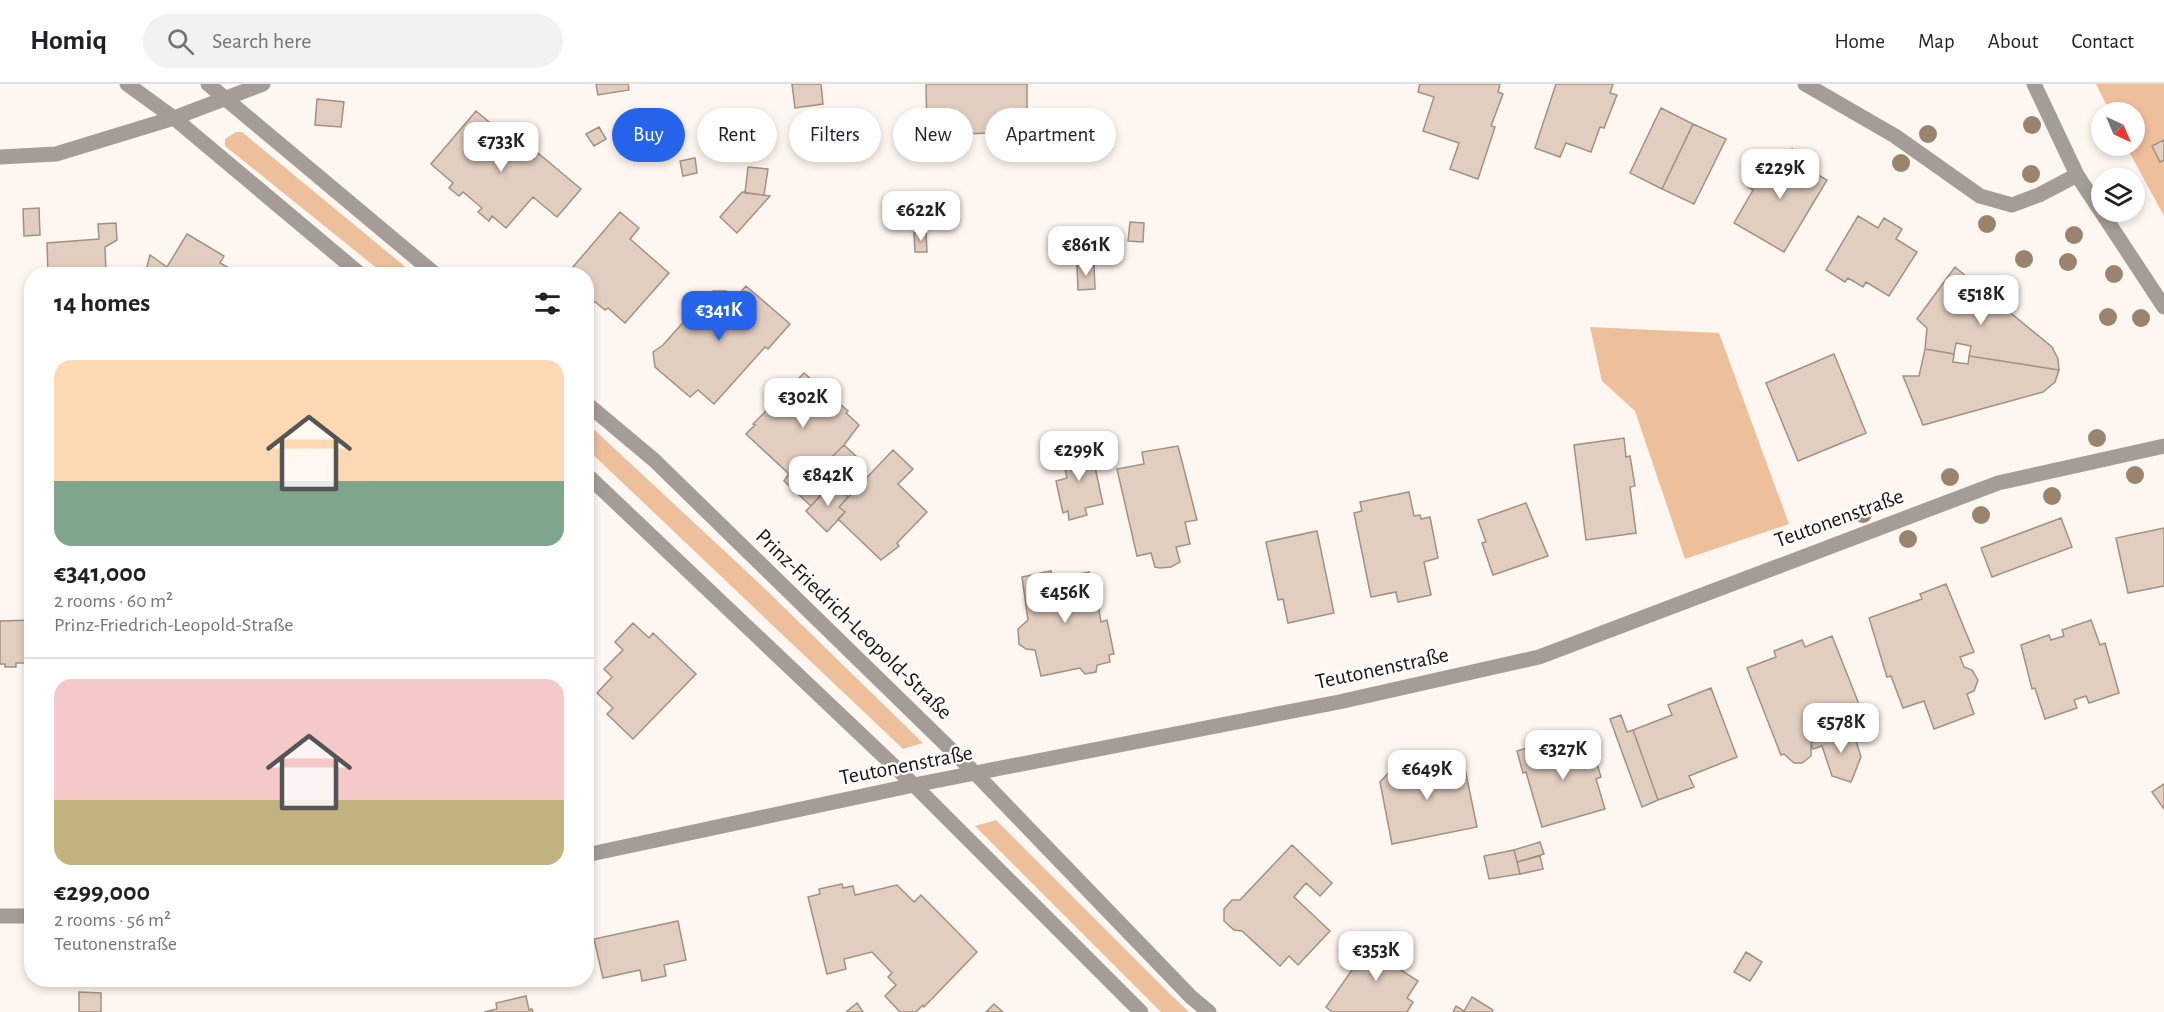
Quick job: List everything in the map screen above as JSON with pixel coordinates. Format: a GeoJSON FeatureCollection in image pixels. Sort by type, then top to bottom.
{"type":"FeatureCollection","features":[{"type":"Feature","properties":{"kind":"street"},"geometry":{"type":"LineString","coordinates":[[127,84],[174,118],[352,267]]}},
{"type":"Feature","properties":{"kind":"street"},"geometry":{"type":"LineString","coordinates":[[208,84],[427,267]]}},
{"type":"Feature","properties":{"kind":"street"},"geometry":{"type":"LineString","coordinates":[[0,157],[56,154],[174,118],[263,84]]}},
{"type":"Feature","properties":{"kind":"street"},"geometry":{"type":"LineString","coordinates":[[1805,84],[1895,136],[1980,196],[2012,205],[2039,195],[2077,175]]}},
{"type":"Feature","properties":{"kind":"street"},"geometry":{"type":"LineString","coordinates":[[2034,84],[2077,175],[2164,307]]}},
{"type":"Feature","properties":{"kind":"street","name":"Prinz-Friedrich-Leopold-Straße"},"geometry":{"type":"LineString","coordinates":[[594,410],[654,460],[976,774],[1191,997],[1209,1012]]}},
{"type":"Feature","properties":{"kind":"street","name":"Teutonenstraße"},"geometry":{"type":"LineString","coordinates":[[594,853],[914,784],[976,774],[1082,750],[1339,702],[1539,657],[1998,483],[2164,446]]}},
{"type":"Feature","properties":{"kind":"street"},"geometry":{"type":"LineString","coordinates":[[594,482],[914,784],[1141,1012]]}},
{"type":"Feature","properties":{"kind":"street"},"geometry":{"type":"LineString","coordinates":[[0,916],[24,916]]}},
{"type":"Feature","properties":{"kind":"shaded area"},"geometry":{"type":"Polygon","coordinates":[[[2096,84],[2164,84],[2164,216],[2145,181],[2145,168],[2138,168],[2131,156],[2145,156],[2145,102],[2105,102],[2096,84]]]}},
{"type":"Feature","properties":{"kind":"shaded area"},"geometry":{"type":"Polygon","coordinates":[[[236,132],[242,132],[406,267],[375,267],[225,146],[225,139],[236,132]]]}},
{"type":"Feature","properties":{"kind":"shaded area"},"geometry":{"type":"Polygon","coordinates":[[[1590,327],[1719,333],[1789,524],[1685,559],[1635,411],[1602,381],[1590,327]]]}},
{"type":"Feature","properties":{"kind":"shaded area"},"geometry":{"type":"Polygon","coordinates":[[[594,430],[761,585],[923,743],[903,749],[594,456],[594,430]]]}},
{"type":"Feature","properties":{"kind":"shaded area"},"geometry":{"type":"Polygon","coordinates":[[[996,820],[1189,1012],[1161,1012],[975,826],[996,820]]]}},
{"type":"Feature","properties":{"kind":"building"},"geometry":{"type":"Polygon","coordinates":[[[596,84],[628,84],[629,90],[598,95],[596,84]]]}},
{"type":"Feature","properties":{"kind":"building"},"geometry":{"type":"Polygon","coordinates":[[[792,84],[821,84],[823,104],[795,108],[792,84]]]}},
{"type":"Feature","properties":{"kind":"building"},"geometry":{"type":"Polygon","coordinates":[[[926,84],[1027,84],[1027,108],[985,108],[985,133],[973,134],[973,108],[926,108],[926,84]]]}},
{"type":"Feature","properties":{"kind":"building"},"geometry":{"type":"Polygon","coordinates":[[[1420,84],[1500,84],[1498,92],[1503,94],[1491,126],[1495,127],[1478,179],[1450,169],[1459,143],[1423,131],[1434,97],[1418,92],[1420,84]]]}},
{"type":"Feature","properties":{"kind":"building"},"geometry":{"type":"Polygon","coordinates":[[[1556,84],[1613,84],[1610,93],[1617,95],[1604,128],[1600,127],[1591,152],[1566,143],[1560,157],[1535,148],[1556,84]]]}},
{"type":"Feature","properties":{"kind":"building"},"geometry":{"type":"Polygon","coordinates":[[[317,99],[344,102],[341,127],[315,125],[317,99]]]}},
{"type":"Feature","properties":{"kind":"building"},"geometry":{"type":"Polygon","coordinates":[[[1661,108],[1693,124],[1662,189],[1630,173],[1661,108]]]}},
{"type":"Feature","properties":{"kind":"building"},"geometry":{"type":"Polygon","coordinates":[[[476,111],[500,131],[503,128],[514,138],[512,141],[533,159],[538,153],[581,189],[557,217],[533,197],[506,228],[492,216],[489,221],[478,212],[482,208],[463,192],[459,196],[449,188],[453,183],[431,164],[476,111]]]}},
{"type":"Feature","properties":{"kind":"building"},"geometry":{"type":"Polygon","coordinates":[[[1693,124],[1726,139],[1694,204],[1662,189],[1693,124]]]}},
{"type":"Feature","properties":{"kind":"building"},"geometry":{"type":"Polygon","coordinates":[[[599,127],[606,139],[594,146],[586,134],[599,127]]]}},
{"type":"Feature","properties":{"kind":"building"},"geometry":{"type":"Polygon","coordinates":[[[2164,140],[2164,160],[2160,162],[2152,146],[2164,140]]]}},
{"type":"Feature","properties":{"kind":"building"},"geometry":{"type":"Polygon","coordinates":[[[1792,149],[1800,154],[1799,164],[1827,180],[1784,252],[1734,223],[1753,190],[1748,187],[1761,165],[1769,169],[1779,152],[1782,154],[1792,149]]]}},
{"type":"Feature","properties":{"kind":"building"},"geometry":{"type":"Polygon","coordinates":[[[695,158],[697,173],[683,176],[680,162],[685,162],[685,160],[695,158]]]}},
{"type":"Feature","properties":{"kind":"building"},"geometry":{"type":"Polygon","coordinates":[[[748,167],[768,169],[764,195],[745,193],[748,167]]]}},
{"type":"Feature","properties":{"kind":"building"},"geometry":{"type":"Polygon","coordinates":[[[742,192],[770,196],[737,233],[720,217],[742,192]]]}},
{"type":"Feature","properties":{"kind":"building"},"geometry":{"type":"Polygon","coordinates":[[[39,208],[40,235],[24,236],[23,209],[39,208]]]}},
{"type":"Feature","properties":{"kind":"building"},"geometry":{"type":"Polygon","coordinates":[[[620,212],[639,228],[630,239],[669,273],[625,323],[608,308],[605,310],[594,301],[594,267],[573,267],[620,212]]]}},
{"type":"Feature","properties":{"kind":"building"},"geometry":{"type":"Polygon","coordinates":[[[1858,216],[1878,228],[1884,218],[1902,229],[1896,239],[1917,252],[1889,296],[1866,282],[1863,287],[1848,278],[1845,282],[1826,270],[1858,216]]]}},
{"type":"Feature","properties":{"kind":"building"},"geometry":{"type":"Polygon","coordinates":[[[1130,222],[1144,223],[1143,242],[1128,241],[1130,222]]]}},
{"type":"Feature","properties":{"kind":"building"},"geometry":{"type":"Polygon","coordinates":[[[116,223],[117,240],[105,247],[106,267],[48,267],[47,243],[99,239],[98,224],[116,223]]]}},
{"type":"Feature","properties":{"kind":"building"},"geometry":{"type":"Polygon","coordinates":[[[926,232],[927,252],[915,252],[914,233],[926,232]]]}},
{"type":"Feature","properties":{"kind":"building"},"geometry":{"type":"Polygon","coordinates":[[[187,234],[224,256],[220,263],[227,267],[167,267],[187,234]]]}},
{"type":"Feature","properties":{"kind":"building"},"geometry":{"type":"Polygon","coordinates":[[[150,255],[167,267],[147,267],[150,255]]]}},
{"type":"Feature","properties":{"kind":"building"},"geometry":{"type":"Polygon","coordinates":[[[1077,265],[1094,265],[1095,289],[1078,290],[1077,265]]]}},
{"type":"Feature","properties":{"kind":"building"},"geometry":{"type":"Polygon","coordinates":[[[1955,267],[2052,347],[2058,359],[2059,370],[1969,356],[1971,346],[1956,343],[1954,354],[1925,349],[1927,328],[1917,319],[1955,267]]]}},
{"type":"Feature","properties":{"kind":"building"},"geometry":{"type":"Polygon","coordinates":[[[746,286],[790,324],[768,349],[765,347],[714,404],[698,390],[690,397],[655,367],[653,352],[663,345],[696,308],[693,305],[703,293],[706,296],[713,291],[726,291],[737,296],[746,286]]]}},
{"type":"Feature","properties":{"kind":"building"},"geometry":{"type":"Polygon","coordinates":[[[1925,349],[1954,354],[1953,362],[1968,364],[1969,356],[2059,370],[2055,382],[2043,392],[1923,425],[1903,376],[1919,376],[1925,349]]]}},
{"type":"Feature","properties":{"kind":"building"},"geometry":{"type":"Polygon","coordinates":[[[1834,354],[1866,433],[1798,461],[1766,383],[1834,354]]]}},
{"type":"Feature","properties":{"kind":"building"},"geometry":{"type":"Polygon","coordinates":[[[804,373],[848,411],[846,413],[859,425],[844,445],[802,486],[746,434],[755,425],[753,424],[804,373]]]}},
{"type":"Feature","properties":{"kind":"building"},"geometry":{"type":"Polygon","coordinates":[[[1624,438],[1626,457],[1630,456],[1635,486],[1630,487],[1636,533],[1586,540],[1574,445],[1624,438]]]}},
{"type":"Feature","properties":{"kind":"building"},"geometry":{"type":"Polygon","coordinates":[[[1090,444],[1103,504],[1085,508],[1087,515],[1069,520],[1068,511],[1063,513],[1056,481],[1067,478],[1061,450],[1090,444]]]}},
{"type":"Feature","properties":{"kind":"building"},"geometry":{"type":"Polygon","coordinates":[[[844,445],[857,457],[811,506],[784,481],[789,474],[802,486],[844,445]]]}},
{"type":"Feature","properties":{"kind":"building"},"geometry":{"type":"Polygon","coordinates":[[[1178,446],[1197,520],[1185,522],[1190,544],[1176,547],[1180,562],[1171,567],[1160,568],[1155,567],[1151,553],[1137,556],[1117,469],[1144,464],[1142,452],[1178,446]]]}},
{"type":"Feature","properties":{"kind":"building"},"geometry":{"type":"Polygon","coordinates":[[[893,450],[913,469],[898,484],[927,512],[897,543],[899,546],[881,560],[838,519],[845,512],[839,507],[893,450]]]}},
{"type":"Feature","properties":{"kind":"building"},"geometry":{"type":"Polygon","coordinates":[[[833,482],[848,497],[839,507],[845,512],[827,532],[806,511],[833,482]]]}},
{"type":"Feature","properties":{"kind":"building"},"geometry":{"type":"Polygon","coordinates":[[[1409,492],[1414,516],[1420,515],[1421,519],[1430,517],[1438,558],[1424,562],[1431,595],[1398,602],[1396,592],[1371,597],[1354,513],[1362,511],[1360,502],[1409,492]]]}},
{"type":"Feature","properties":{"kind":"building"},"geometry":{"type":"Polygon","coordinates":[[[1526,503],[1548,556],[1493,575],[1482,543],[1486,542],[1478,520],[1526,503]]]}},
{"type":"Feature","properties":{"kind":"building"},"geometry":{"type":"Polygon","coordinates":[[[2061,518],[2072,547],[1992,577],[1981,548],[2061,518]]]}},
{"type":"Feature","properties":{"kind":"building"},"geometry":{"type":"Polygon","coordinates":[[[2164,528],[2164,586],[2128,593],[2116,538],[2164,528]]]}},
{"type":"Feature","properties":{"kind":"building"},"geometry":{"type":"Polygon","coordinates":[[[1317,531],[1334,613],[1288,623],[1283,599],[1278,600],[1266,542],[1317,531]]]}},
{"type":"Feature","properties":{"kind":"building"},"geometry":{"type":"Polygon","coordinates":[[[1051,571],[1053,580],[1089,572],[1090,581],[1094,579],[1101,622],[1107,620],[1114,654],[1109,655],[1110,662],[1097,665],[1096,672],[1085,674],[1080,668],[1041,676],[1035,650],[1026,649],[1019,644],[1018,629],[1028,620],[1022,577],[1051,571]]]}},
{"type":"Feature","properties":{"kind":"building"},"geometry":{"type":"Polygon","coordinates":[[[1946,584],[1974,652],[1960,657],[1964,667],[1972,670],[1978,680],[1974,691],[1967,694],[1974,714],[1934,729],[1924,701],[1903,708],[1891,676],[1887,677],[1869,618],[1922,599],[1920,594],[1946,584]]]}},
{"type":"Feature","properties":{"kind":"building"},"geometry":{"type":"Polygon","coordinates":[[[24,620],[24,663],[16,663],[16,667],[5,667],[5,664],[0,664],[0,621],[24,620]]]}},
{"type":"Feature","properties":{"kind":"building"},"geometry":{"type":"Polygon","coordinates":[[[2091,620],[2100,645],[2105,643],[2119,693],[2089,703],[2086,696],[2074,700],[2077,708],[2045,719],[2035,688],[2032,689],[2021,645],[2049,635],[2051,640],[2064,636],[2062,630],[2091,620]]]}},
{"type":"Feature","properties":{"kind":"building"},"geometry":{"type":"Polygon","coordinates":[[[633,623],[649,638],[653,633],[696,674],[633,739],[607,714],[613,708],[597,693],[612,677],[604,669],[623,650],[615,642],[633,623]]]}},
{"type":"Feature","properties":{"kind":"building"},"geometry":{"type":"Polygon","coordinates":[[[1832,636],[1866,722],[1811,743],[1811,756],[1802,763],[1794,763],[1784,754],[1781,755],[1747,668],[1776,657],[1774,651],[1802,640],[1805,647],[1832,636]]]}},
{"type":"Feature","properties":{"kind":"building"},"geometry":{"type":"Polygon","coordinates":[[[1711,688],[1737,757],[1689,776],[1694,787],[1658,800],[1633,730],[1672,715],[1668,705],[1711,688]]]}},
{"type":"Feature","properties":{"kind":"building"},"geometry":{"type":"Polygon","coordinates":[[[1621,715],[1627,732],[1633,730],[1658,800],[1642,807],[1610,719],[1621,715]]]}},
{"type":"Feature","properties":{"kind":"building"},"geometry":{"type":"Polygon","coordinates":[[[1852,728],[1861,757],[1851,782],[1832,776],[1822,746],[1813,749],[1811,743],[1852,728]]]}},
{"type":"Feature","properties":{"kind":"building"},"geometry":{"type":"Polygon","coordinates":[[[1589,737],[1601,777],[1596,779],[1605,809],[1542,827],[1526,772],[1523,773],[1517,751],[1530,747],[1531,751],[1538,749],[1539,752],[1589,737]]]}},
{"type":"Feature","properties":{"kind":"building"},"geometry":{"type":"Polygon","coordinates":[[[1450,758],[1452,767],[1464,764],[1477,827],[1392,844],[1380,782],[1394,767],[1404,766],[1414,775],[1423,773],[1421,764],[1450,758]]]}},
{"type":"Feature","properties":{"kind":"building"},"geometry":{"type":"Polygon","coordinates":[[[2164,784],[2164,809],[2152,792],[2164,784]]]}},
{"type":"Feature","properties":{"kind":"building"},"geometry":{"type":"Polygon","coordinates":[[[1540,842],[1544,854],[1517,862],[1514,850],[1540,842]]]}},
{"type":"Feature","properties":{"kind":"building"},"geometry":{"type":"Polygon","coordinates":[[[1292,845],[1332,883],[1320,896],[1306,883],[1294,897],[1330,931],[1298,965],[1289,956],[1280,966],[1242,931],[1234,930],[1224,921],[1224,909],[1232,900],[1240,900],[1292,845]]]}},
{"type":"Feature","properties":{"kind":"building"},"geometry":{"type":"Polygon","coordinates":[[[1514,850],[1520,874],[1489,879],[1484,856],[1514,850]]]}},
{"type":"Feature","properties":{"kind":"building"},"geometry":{"type":"Polygon","coordinates":[[[1540,856],[1543,869],[1520,874],[1517,862],[1540,856]]]}},
{"type":"Feature","properties":{"kind":"building"},"geometry":{"type":"Polygon","coordinates":[[[842,884],[843,888],[853,886],[855,895],[897,885],[914,902],[921,895],[977,952],[924,1007],[923,1005],[916,1012],[900,1012],[885,996],[896,985],[888,977],[892,973],[872,952],[844,959],[846,969],[827,974],[808,897],[820,894],[819,889],[842,884]]]}},
{"type":"Feature","properties":{"kind":"building"},"geometry":{"type":"Polygon","coordinates":[[[678,921],[686,960],[664,965],[666,976],[642,981],[640,970],[603,978],[594,939],[678,921]]]}},
{"type":"Feature","properties":{"kind":"building"},"geometry":{"type":"Polygon","coordinates":[[[1378,933],[1406,952],[1396,967],[1418,981],[1407,998],[1413,1002],[1407,1012],[1332,1012],[1326,1007],[1378,933]]]}},
{"type":"Feature","properties":{"kind":"building"},"geometry":{"type":"Polygon","coordinates":[[[1746,952],[1762,962],[1750,981],[1734,972],[1746,952]]]}},
{"type":"Feature","properties":{"kind":"building"},"geometry":{"type":"Polygon","coordinates":[[[79,992],[101,993],[101,1012],[79,1012],[79,992]]]}},
{"type":"Feature","properties":{"kind":"building"},"geometry":{"type":"Polygon","coordinates":[[[526,996],[529,1010],[532,1009],[533,1012],[484,1012],[497,1009],[496,1003],[526,996]]]}},
{"type":"Feature","properties":{"kind":"building"},"geometry":{"type":"Polygon","coordinates":[[[1472,997],[1493,1010],[1492,1012],[1453,1012],[1456,1006],[1464,1011],[1472,997]]]}},
{"type":"Feature","properties":{"kind":"building"},"geometry":{"type":"Polygon","coordinates":[[[857,1003],[863,1012],[846,1012],[857,1003]]]}},
{"type":"Feature","properties":{"kind":"building"},"geometry":{"type":"Polygon","coordinates":[[[994,1004],[1003,1012],[986,1012],[994,1004]]]}}]}
